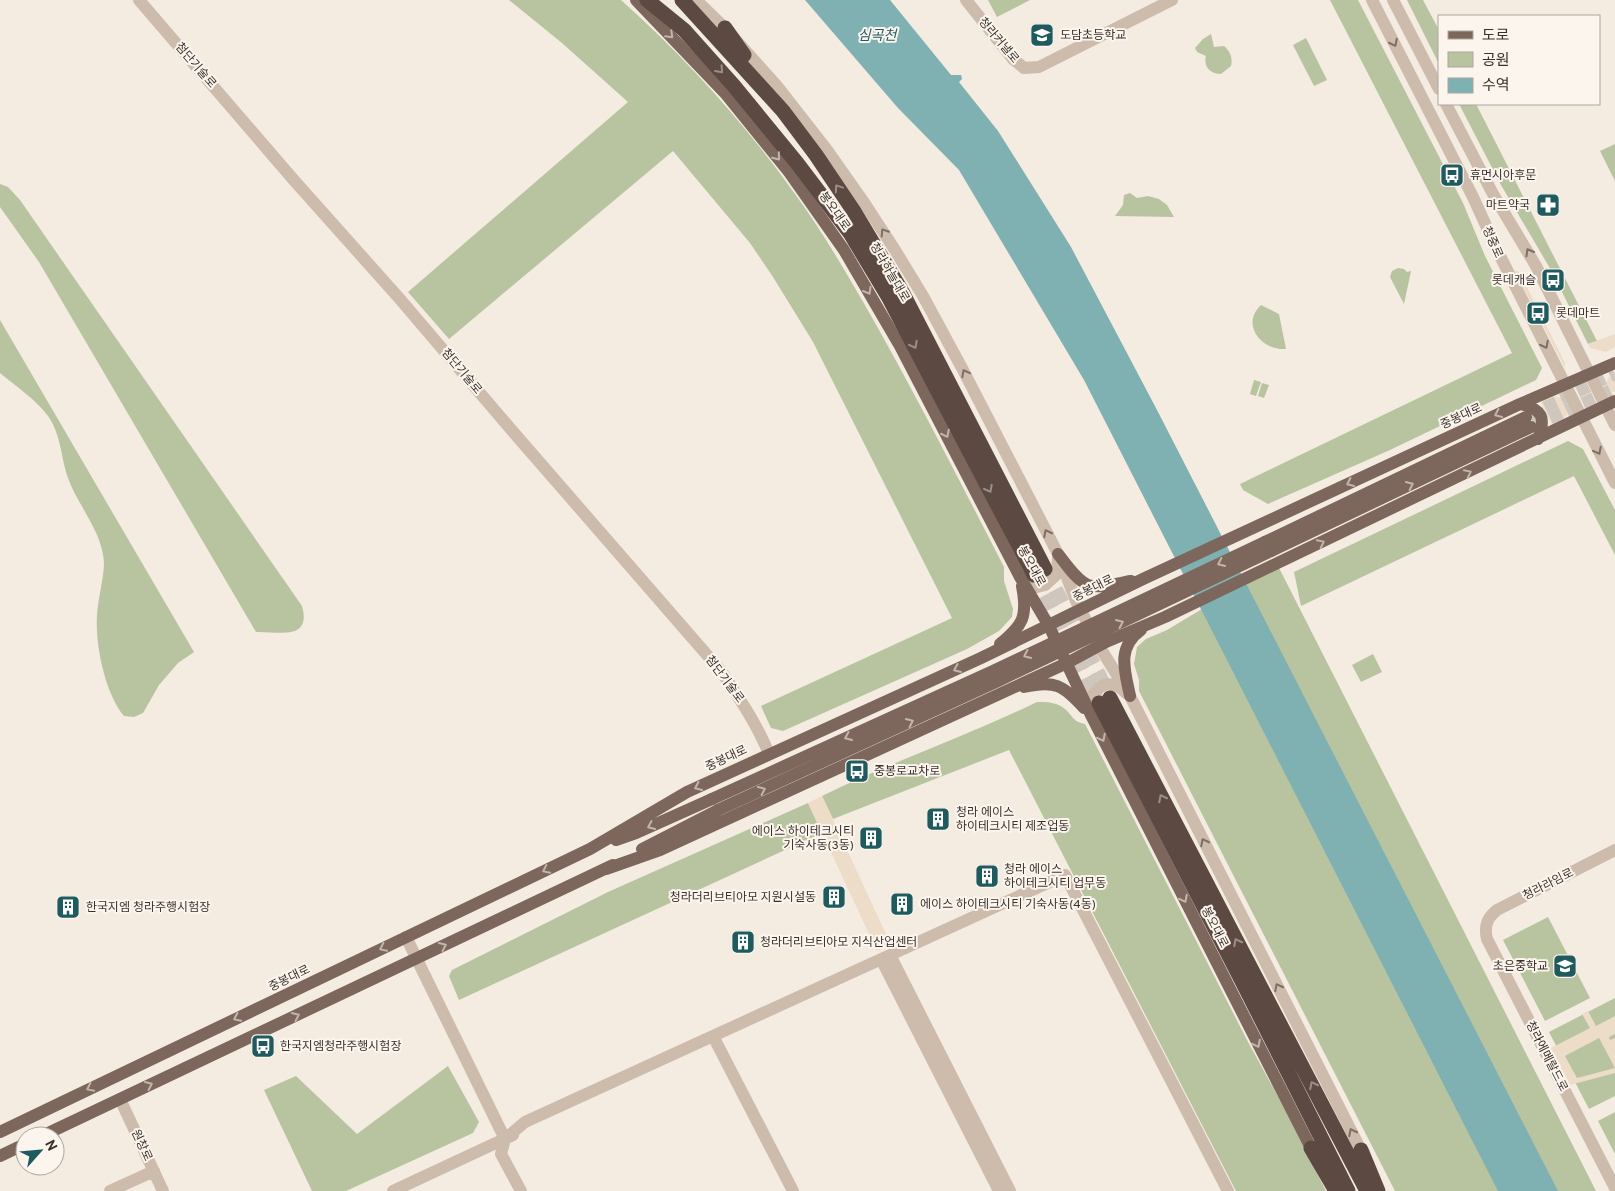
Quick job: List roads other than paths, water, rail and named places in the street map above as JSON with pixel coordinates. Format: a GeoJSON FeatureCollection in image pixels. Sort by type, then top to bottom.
{"type":"FeatureCollection","features":[{"type":"Feature","properties":{"kind":"highway","name":"청라하늘대로"},"geometry":{"type":"LineString","coordinates":[[647,0],[684,30],[734,86],[797,163],[850,233],[889,298],[1033,574]]}},
{"type":"Feature","properties":{"kind":"highway","name":"청라하늘대로"},"geometry":{"type":"LineString","coordinates":[[682,0],[783,111],[855,213],[900,288],[1033,574]]}},
{"type":"Feature","properties":{"kind":"highway"},"geometry":{"type":"LineString","coordinates":[[725,28],[799,132]]}},
{"type":"Feature","properties":{"kind":"highway","name":"봉오대로"},"geometry":{"type":"LineString","coordinates":[[1100,706],[1348,1191]]}},
{"type":"Feature","properties":{"kind":"highway","name":"봉오대로"},"geometry":{"type":"LineString","coordinates":[[1100,706],[1368,1191]]}},
{"type":"Feature","properties":{"kind":"highway"},"geometry":{"type":"LineString","coordinates":[[1311,1148],[1334,1191]]}},
{"type":"Feature","properties":{"kind":"highway"},"geometry":{"type":"LineString","coordinates":[[1361,1150],[1380,1191]]}},
{"type":"Feature","properties":{"kind":"main road","name":"봉오대로"},"geometry":{"type":"LineString","coordinates":[[636,0],[726,93],[789,172],[844,250],[1033,574],[1049,626],[1067,663],[1100,706],[1311,1148]]}},
{"type":"Feature","properties":{"kind":"main road","name":"중봉대로"},"geometry":{"type":"LineString","coordinates":[[0,1132],[590,849],[686,792],[981,658],[1143,579],[1520,404],[1615,363]]}},
{"type":"Feature","properties":{"kind":"main road","name":"중봉대로"},"geometry":{"type":"LineString","coordinates":[[606,869],[660,850],[1067,663],[1099,646],[1277,564],[1610,403]]}},
{"type":"Feature","properties":{"kind":"main road"},"geometry":{"type":"LineString","coordinates":[[1520,404],[1530,406],[1540,414],[1543,427],[1538,439]]}},
{"type":"Feature","properties":{"kind":"main road","name":"중봉대로"},"geometry":{"type":"LineString","coordinates":[[63,1126],[606,869],[715,805],[993,671],[1268,546],[1528,422]]}},
{"type":"Feature","properties":{"kind":"main road"},"geometry":{"type":"LineString","coordinates":[[1058,554],[1074,574],[1087,585],[1099,586],[1143,579]]}},
{"type":"Feature","properties":{"kind":"main road"},"geometry":{"type":"LineString","coordinates":[[981,658],[1017,630],[1025,609],[1033,574]]}},
{"type":"Feature","properties":{"kind":"main road"},"geometry":{"type":"LineString","coordinates":[[1130,696],[1123,662],[1125,648],[1132,637],[1165,617]]}},
{"type":"Feature","properties":{"kind":"main road"},"geometry":{"type":"LineString","coordinates":[[995,696],[1022,687],[1051,684],[1064,688],[1100,706]]}},
{"type":"Feature","properties":{"kind":"main road","name":"중봉대로"},"geometry":{"type":"LineString","coordinates":[[590,849],[715,805]]}},
{"type":"Feature","properties":{"kind":"main road"},"geometry":{"type":"LineString","coordinates":[[0,1156],[15,1149]]}},
{"type":"Feature","properties":{"kind":"street","name":"첨단기술로"},"geometry":{"type":"LineString","coordinates":[[139,0],[292,178],[406,305],[515,434],[721,671],[745,706],[769,754]]}},
{"type":"Feature","properties":{"kind":"street","name":"봉오대로"},"geometry":{"type":"LineString","coordinates":[[696,0],[725,28],[777,86],[827,150],[866,204],[923,296],[1058,554],[1081,610],[1099,646],[1130,696],[1361,1150]]}},
{"type":"Feature","properties":{"kind":"street","name":"청라커낼로"},"geometry":{"type":"LineString","coordinates":[[966,0],[1013,59],[1024,68],[1039,67],[1157,3],[1172,0]]}},
{"type":"Feature","properties":{"kind":"street","name":"청중로"},"geometry":{"type":"LineString","coordinates":[[1372,0],[1474,197],[1498,252],[1615,483]]}},
{"type":"Feature","properties":{"kind":"street"},"geometry":{"type":"LineString","coordinates":[[1393,0],[1438,87]]}},
{"type":"Feature","properties":{"kind":"street","name":"청중로"},"geometry":{"type":"LineString","coordinates":[[1447,105],[1493,194],[1536,266],[1590,374],[1610,403],[1615,425]]}},
{"type":"Feature","properties":{"kind":"street"},"geometry":{"type":"LineString","coordinates":[[1033,574],[1038,587],[1045,585],[1057,574],[1058,554]]}},
{"type":"Feature","properties":{"kind":"street"},"geometry":{"type":"LineString","coordinates":[[1100,706],[1092,695],[1106,684],[1117,685],[1130,696]]}},
{"type":"Feature","properties":{"kind":"street","name":"청라라임로"},"geometry":{"type":"LineString","coordinates":[[1487,923],[1489,916],[1497,910],[1615,850]]}},
{"type":"Feature","properties":{"kind":"street"},"geometry":{"type":"LineString","coordinates":[[393,1191],[711,1041],[1062,882]]}},
{"type":"Feature","properties":{"kind":"street"},"geometry":{"type":"LineString","coordinates":[[1062,882],[1218,1191]]}},
{"type":"Feature","properties":{"kind":"street"},"geometry":{"type":"LineString","coordinates":[[1062,882],[1228,1191]]}},
{"type":"Feature","properties":{"kind":"street","name":"청라에메랄드로"},"geometry":{"type":"LineString","coordinates":[[1487,923],[1485,930],[1487,939],[1615,1188]]}},
{"type":"Feature","properties":{"kind":"street"},"geometry":{"type":"LineString","coordinates":[[406,937],[505,1139],[501,1154],[521,1191]]}},
{"type":"Feature","properties":{"kind":"street"},"geometry":{"type":"LineString","coordinates":[[887,960],[999,1191]]}},
{"type":"Feature","properties":{"kind":"street"},"geometry":{"type":"LineString","coordinates":[[887,960],[1010,1191]]}},
{"type":"Feature","properties":{"kind":"street"},"geometry":{"type":"LineString","coordinates":[[711,1041],[784,1191]]}},
{"type":"Feature","properties":{"kind":"street"},"geometry":{"type":"LineString","coordinates":[[711,1041],[793,1191]]}},
{"type":"Feature","properties":{"kind":"street","name":"원창로"},"geometry":{"type":"LineString","coordinates":[[120,1099],[164,1191]]}},
{"type":"Feature","properties":{"kind":"street"},"geometry":{"type":"LineString","coordinates":[[110,1191],[154,1171]]}},
{"type":"Feature","properties":{"kind":"water","name":"심곡천"},"geometry":{"type":"Polygon","coordinates":[[[805,0],[890,0],[951,75],[961,75],[962,79],[959,82],[998,131],[1071,247],[1157,410],[1558,1191],[1498,1191],[1084,380],[959,170],[898,108],[805,0]]]}},
{"type":"Feature","properties":{"kind":"tunnel"},"geometry":{"type":"LineString","coordinates":[[1529,415],[1615,374]]}},
{"type":"Feature","properties":{"kind":"tunnel"},"geometry":{"type":"LineString","coordinates":[[1534,426],[1615,388]]}},
{"type":"Feature","properties":{"kind":"tunnel"},"geometry":{"type":"LineString","coordinates":[[1045,569],[1110,697]]}},
{"type":"Feature","properties":{"kind":"tunnel"},"geometry":{"type":"LineString","coordinates":[[1034,575],[1099,703]]}},
{"type":"Feature","properties":{"kind":"place","name":"도담초등학교"},"geometry":{"type":"Point","coordinates":[1042,35]}},
{"type":"Feature","properties":{"kind":"place","name":"휴먼시아후문"},"geometry":{"type":"Point","coordinates":[1452,175]}},
{"type":"Feature","properties":{"kind":"place","name":"마트약국"},"geometry":{"type":"Point","coordinates":[1548,205]}},
{"type":"Feature","properties":{"kind":"place","name":"롯데캐슬"},"geometry":{"type":"Point","coordinates":[1553,280]}},
{"type":"Feature","properties":{"kind":"place","name":"롯데마트"},"geometry":{"type":"Point","coordinates":[1538,313]}},
{"type":"Feature","properties":{"kind":"place","name":"중봉로교차로"},"geometry":{"type":"Point","coordinates":[857,771]}},
{"type":"Feature","properties":{"kind":"place","name":"청라 에이스 하이테크시티 제조업동"},"geometry":{"type":"Point","coordinates":[938,819]}},
{"type":"Feature","properties":{"kind":"place","name":"에이스 하이테크시티 기숙사동(3동)"},"geometry":{"type":"Point","coordinates":[871,838]}},
{"type":"Feature","properties":{"kind":"place","name":"청라 에이스 하이테크시티 업무동"},"geometry":{"type":"Point","coordinates":[987,876]}},
{"type":"Feature","properties":{"kind":"place","name":"청라더리브티아모 지원시설동"},"geometry":{"type":"Point","coordinates":[834,897]}},
{"type":"Feature","properties":{"kind":"place","name":"에이스 하이테크시티 기숙사동(4동)"},"geometry":{"type":"Point","coordinates":[902,904]}},
{"type":"Feature","properties":{"kind":"place","name":"한국지엠 청라주행시험장"},"geometry":{"type":"Point","coordinates":[68,907]}},
{"type":"Feature","properties":{"kind":"place","name":"청라더리브티아모 지식산업센터"},"geometry":{"type":"Point","coordinates":[743,942]}},
{"type":"Feature","properties":{"kind":"place","name":"초은중학교"},"geometry":{"type":"Point","coordinates":[1565,966]}},
{"type":"Feature","properties":{"kind":"place","name":"한국지엠청라주행시험장"},"geometry":{"type":"Point","coordinates":[263,1046]}}]}
